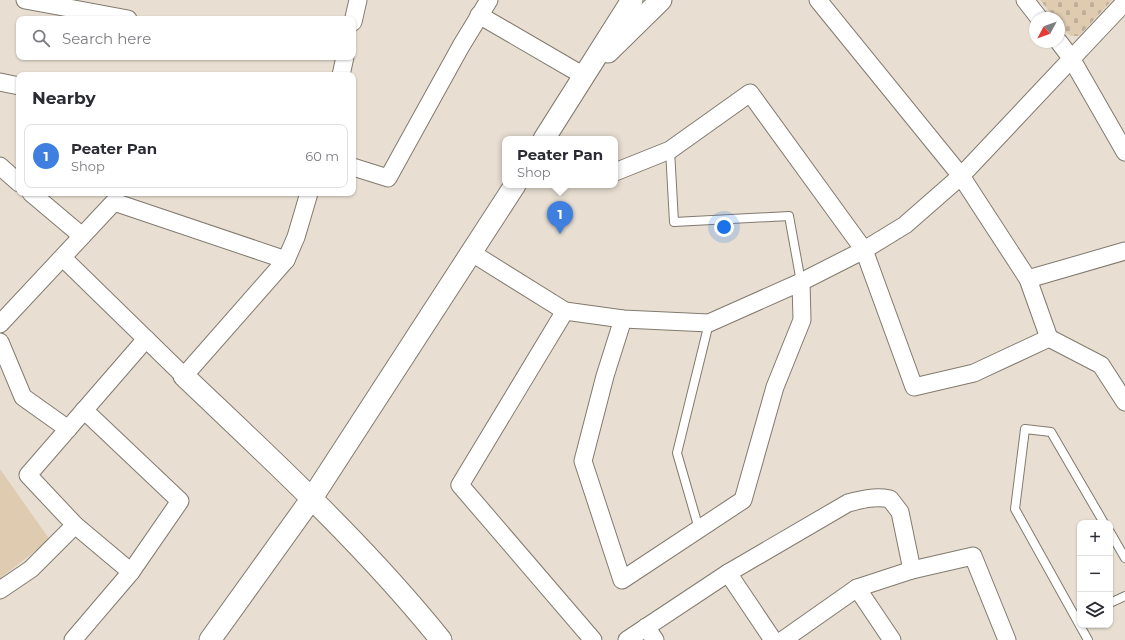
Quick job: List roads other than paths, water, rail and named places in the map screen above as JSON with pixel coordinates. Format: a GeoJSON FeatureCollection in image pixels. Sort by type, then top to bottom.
{"type":"FeatureCollection","features":[{"type":"Feature","properties":{"kind":"street"},"geometry":{"type":"LineString","coordinates":[[26,0],[112,16]]}},
{"type":"Feature","properties":{"kind":"street"},"geometry":{"type":"LineString","coordinates":[[354,16],[358,0]]}},
{"type":"Feature","properties":{"kind":"street"},"geometry":{"type":"LineString","coordinates":[[356,168],[388,178],[479,15],[489,0]]}},
{"type":"Feature","properties":{"kind":"street"},"geometry":{"type":"LineString","coordinates":[[548,136],[632,0]]}},
{"type":"Feature","properties":{"kind":"street"},"geometry":{"type":"LineString","coordinates":[[584,76],[661,0]]}},
{"type":"Feature","properties":{"kind":"street"},"geometry":{"type":"LineString","coordinates":[[818,0],[961,176],[1028,279],[1049,338],[1101,365],[1125,402]]}},
{"type":"Feature","properties":{"kind":"street"},"geometry":{"type":"LineString","coordinates":[[1025,0],[1035,12]]}},
{"type":"Feature","properties":{"kind":"street"},"geometry":{"type":"LineString","coordinates":[[472,253],[565,311],[623,319],[709,323],[802,282],[864,250],[905,225],[961,176],[1125,2]]}},
{"type":"Feature","properties":{"kind":"street"},"geometry":{"type":"LineString","coordinates":[[479,15],[584,76]]}},
{"type":"Feature","properties":{"kind":"street"},"geometry":{"type":"LineString","coordinates":[[1063,48],[1071,58],[1125,152]]}},
{"type":"Feature","properties":{"kind":"street"},"geometry":{"type":"LineString","coordinates":[[0,82],[16,85]]}},
{"type":"Feature","properties":{"kind":"street"},"geometry":{"type":"LineString","coordinates":[[618,171],[670,150],[750,93],[864,250],[914,387],[974,373],[1049,338]]}},
{"type":"Feature","properties":{"kind":"street"},"geometry":{"type":"LineString","coordinates":[[0,166],[16,180]]}},
{"type":"Feature","properties":{"kind":"street"},"geometry":{"type":"LineString","coordinates":[[210,640],[312,498],[513,188]]}},
{"type":"Feature","properties":{"kind":"street"},"geometry":{"type":"LineString","coordinates":[[35,196],[82,236]]}},
{"type":"Feature","properties":{"kind":"street"},"geometry":{"type":"LineString","coordinates":[[184,376],[286,260],[296,237],[307,196]]}},
{"type":"Feature","properties":{"kind":"street"},"geometry":{"type":"LineString","coordinates":[[0,324],[114,202],[286,260]]}},
{"type":"Feature","properties":{"kind":"street"},"geometry":{"type":"LineString","coordinates":[[1028,279],[1125,251]]}},
{"type":"Feature","properties":{"kind":"street"},"geometry":{"type":"LineString","coordinates":[[63,258],[312,498],[419,612],[441,640]]}},
{"type":"Feature","properties":{"kind":"street"},"geometry":{"type":"LineString","coordinates":[[623,319],[605,376],[583,461],[622,580],[743,500],[775,387],[802,320],[802,282]]}},
{"type":"Feature","properties":{"kind":"street"},"geometry":{"type":"LineString","coordinates":[[565,311],[460,485],[593,640]]}},
{"type":"Feature","properties":{"kind":"street"},"geometry":{"type":"LineString","coordinates":[[131,572],[75,525],[28,475],[146,339]]}},
{"type":"Feature","properties":{"kind":"street"},"geometry":{"type":"LineString","coordinates":[[0,342],[23,397],[68,429]]}},
{"type":"Feature","properties":{"kind":"street"},"geometry":{"type":"LineString","coordinates":[[73,640],[131,572],[180,501],[84,410]]}},
{"type":"Feature","properties":{"kind":"street"},"geometry":{"type":"LineString","coordinates":[[627,640],[650,634],[728,573],[848,503],[878,496],[890,499],[900,512],[912,570]]}},
{"type":"Feature","properties":{"kind":"street"},"geometry":{"type":"LineString","coordinates":[[0,590],[31,569],[75,525]]}},
{"type":"Feature","properties":{"kind":"street"},"geometry":{"type":"LineString","coordinates":[[783,640],[856,588],[912,570],[973,556],[1007,640]]}},
{"type":"Feature","properties":{"kind":"street"},"geometry":{"type":"LineString","coordinates":[[728,573],[773,640]]}},
{"type":"Feature","properties":{"kind":"street"},"geometry":{"type":"LineString","coordinates":[[856,588],[892,640]]}},
{"type":"Feature","properties":{"kind":"lane"},"geometry":{"type":"LineString","coordinates":[[670,150],[674,222],[789,216],[802,282]]}},
{"type":"Feature","properties":{"kind":"lane"},"geometry":{"type":"LineString","coordinates":[[699,529],[677,453],[709,323]]}},
{"type":"Feature","properties":{"kind":"lane"},"geometry":{"type":"LineString","coordinates":[[1077,615],[1015,509],[1025,429],[1051,432],[1102,520]]}},
{"type":"Feature","properties":{"kind":"lane"},"geometry":{"type":"LineString","coordinates":[[1113,537],[1125,558]]}},
{"type":"Feature","properties":{"kind":"lane"},"geometry":{"type":"LineString","coordinates":[[1113,602],[1125,596]]}},
{"type":"Feature","properties":{"kind":"lane"},"geometry":{"type":"LineString","coordinates":[[1083,628],[1088,640]]}},
{"type":"Feature","properties":{"kind":"place","name":"Peater Pan"},"geometry":{"type":"Point","coordinates":[560,234]}}]}
